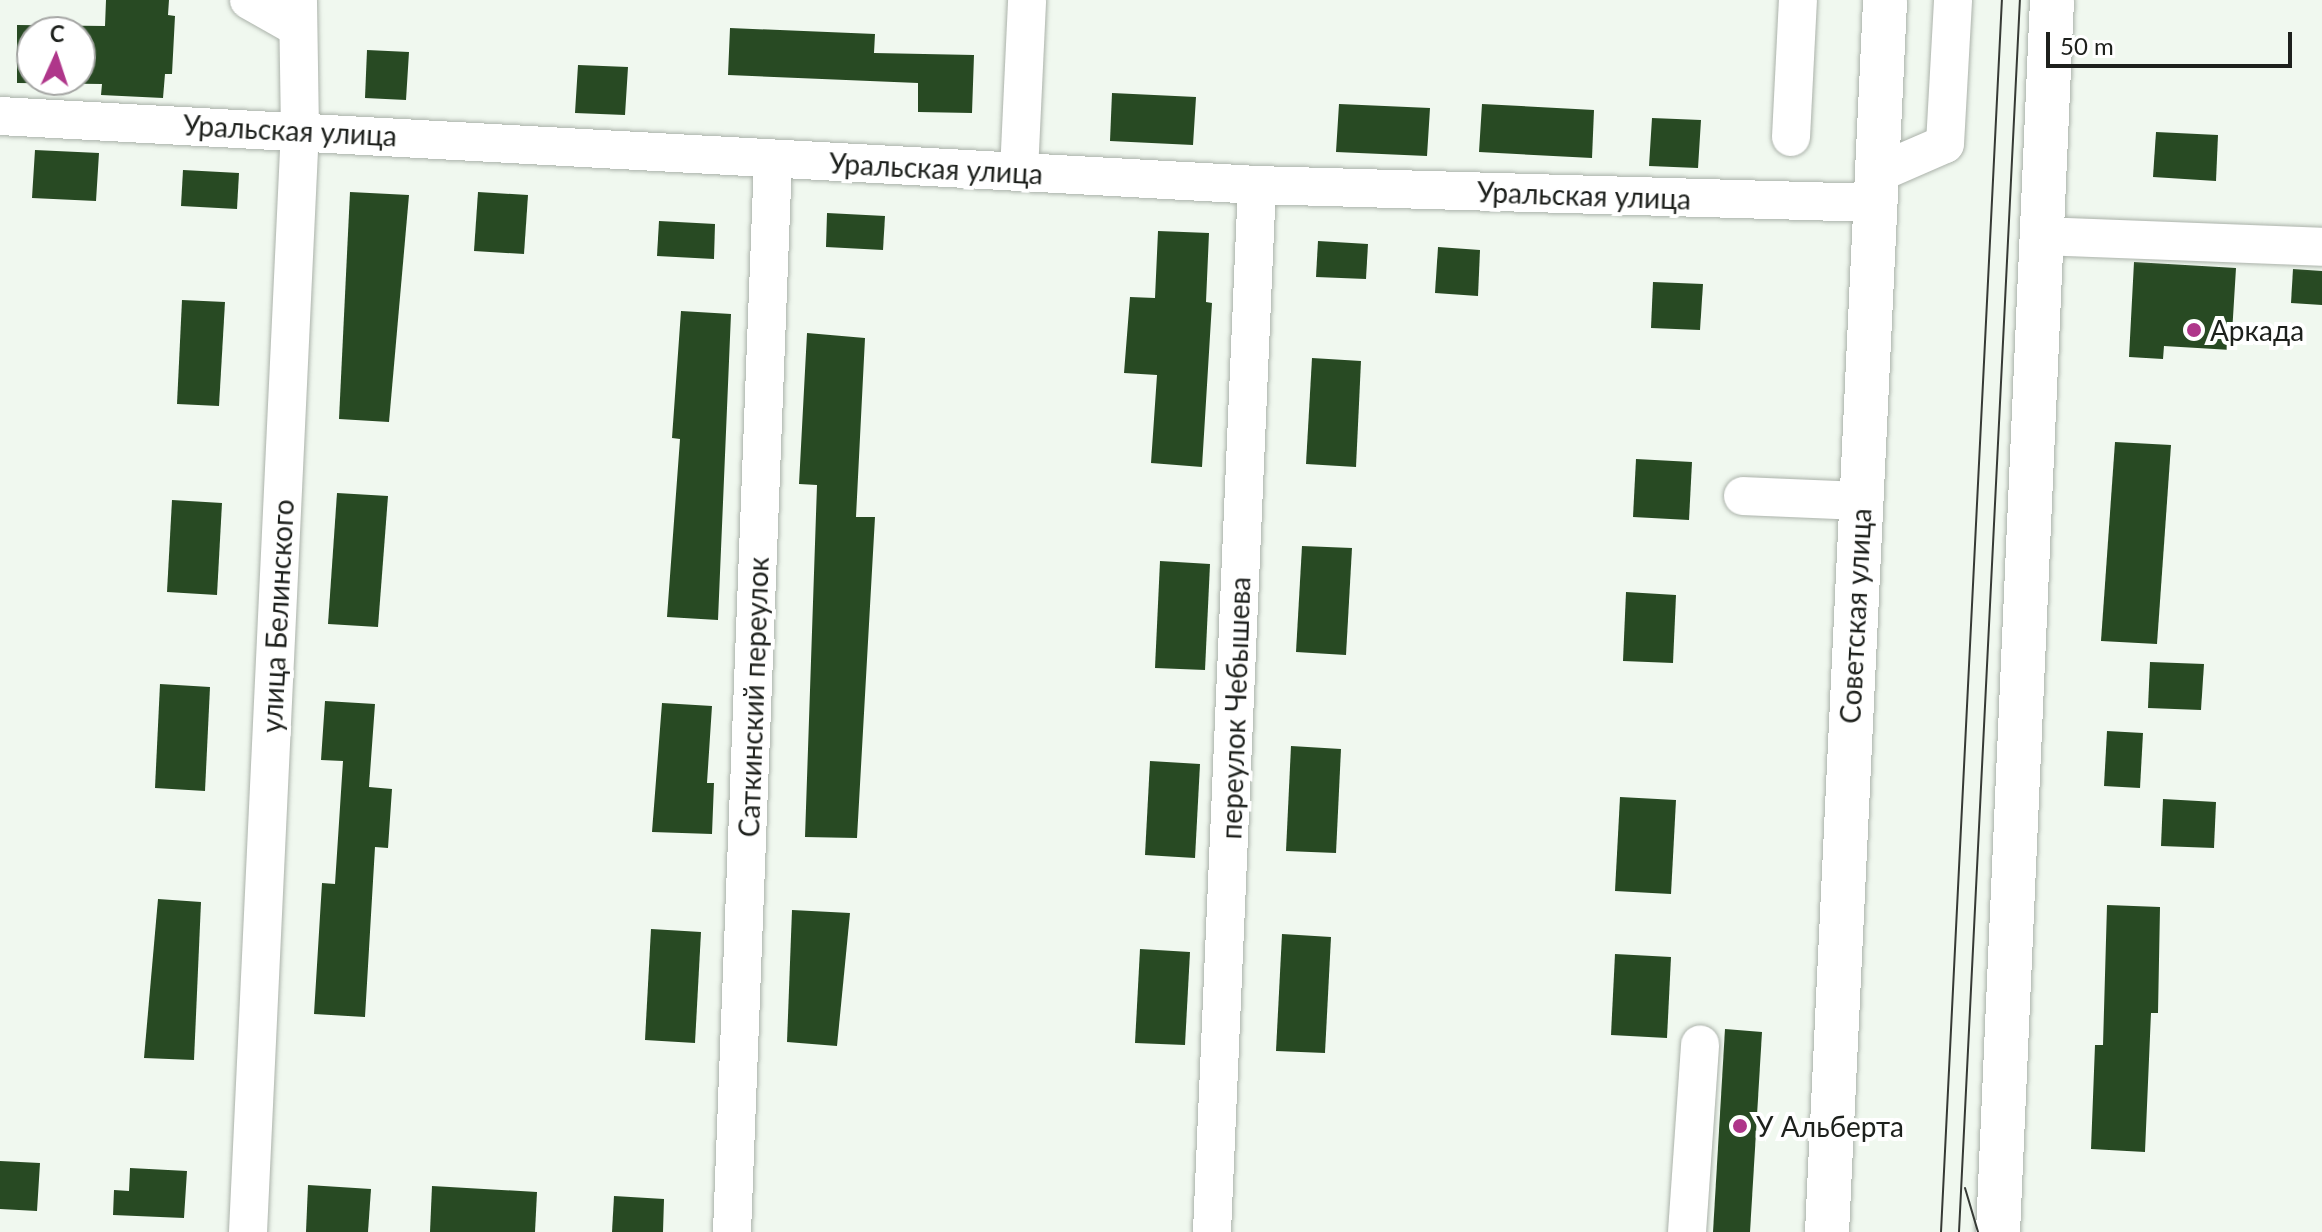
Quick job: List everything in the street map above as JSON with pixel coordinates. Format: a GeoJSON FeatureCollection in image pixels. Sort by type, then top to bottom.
{"type":"FeatureCollection","features":[{"type":"Feature","properties":{"kind":"main road","name":"Советская улица"},"geometry":{"type":"LineString","coordinates":[[1827,1232],[1885,0]]}},
{"type":"Feature","properties":{"kind":"main road"},"geometry":{"type":"LineString","coordinates":[[1998,1232],[2052,0]]}},
{"type":"Feature","properties":{"kind":"street"},"geometry":{"type":"LineString","coordinates":[[249,0],[298,14]]}},
{"type":"Feature","properties":{"kind":"street"},"geometry":{"type":"LineString","coordinates":[[1019,172],[1027,0]]}},
{"type":"Feature","properties":{"kind":"street"},"geometry":{"type":"LineString","coordinates":[[1791,137],[1798,0]]}},
{"type":"Feature","properties":{"kind":"street"},"geometry":{"type":"LineString","coordinates":[[1875,189],[1945,144],[1953,0]]}},
{"type":"Feature","properties":{"kind":"street","name":"улица Белинского"},"geometry":{"type":"LineString","coordinates":[[248,1232],[300,130],[298,14]]}},
{"type":"Feature","properties":{"kind":"street","name":"Уральская улица"},"geometry":{"type":"LineString","coordinates":[[0,116],[300,130],[773,161],[1257,185],[1875,189]]}},
{"type":"Feature","properties":{"kind":"street","name":"Саткинский переулок"},"geometry":{"type":"LineString","coordinates":[[732,1232],[773,161]]}},
{"type":"Feature","properties":{"kind":"street","name":"переулок Чебышева"},"geometry":{"type":"LineString","coordinates":[[1212,1232],[1257,185]]}},
{"type":"Feature","properties":{"kind":"street"},"geometry":{"type":"LineString","coordinates":[[2040,236],[2322,247]]}},
{"type":"Feature","properties":{"kind":"street"},"geometry":{"type":"LineString","coordinates":[[1743,496],[1860,501]]}},
{"type":"Feature","properties":{"kind":"street"},"geometry":{"type":"LineString","coordinates":[[1687,1232],[1700,1044]]}},
{"type":"Feature","properties":{"kind":"building"},"geometry":{"type":"Polygon","coordinates":[[[106,0],[169,0],[168,15],[175,16],[172,74],[165,74],[163,98],[101,95],[102,84],[96,84],[96,26],[105,26],[106,0]]]}},
{"type":"Feature","properties":{"kind":"building"},"geometry":{"type":"Polygon","coordinates":[[[730,28],[875,34],[874,53],[974,55],[972,113],[918,112],[918,83],[728,75],[730,28]]]}},
{"type":"Feature","properties":{"kind":"building"},"geometry":{"type":"Polygon","coordinates":[[[367,50],[409,52],[406,100],[365,98],[367,50]]]}},
{"type":"Feature","properties":{"kind":"building"},"geometry":{"type":"Polygon","coordinates":[[[578,65],[628,67],[625,115],[575,113],[578,65]]]}},
{"type":"Feature","properties":{"kind":"building"},"geometry":{"type":"Polygon","coordinates":[[[1112,93],[1196,97],[1193,145],[1110,141],[1112,93]]]}},
{"type":"Feature","properties":{"kind":"building"},"geometry":{"type":"Polygon","coordinates":[[[1339,104],[1430,108],[1427,156],[1336,152],[1339,104]]]}},
{"type":"Feature","properties":{"kind":"building"},"geometry":{"type":"Polygon","coordinates":[[[1482,104],[1594,110],[1592,158],[1479,152],[1482,104]]]}},
{"type":"Feature","properties":{"kind":"building"},"geometry":{"type":"Polygon","coordinates":[[[1652,118],[1701,120],[1698,168],[1649,166],[1652,118]]]}},
{"type":"Feature","properties":{"kind":"building"},"geometry":{"type":"Polygon","coordinates":[[[2156,132],[2218,135],[2216,181],[2153,177],[2156,132]]]}},
{"type":"Feature","properties":{"kind":"building"},"geometry":{"type":"Polygon","coordinates":[[[35,150],[99,153],[96,201],[32,198],[35,150]]]}},
{"type":"Feature","properties":{"kind":"building"},"geometry":{"type":"Polygon","coordinates":[[[183,170],[239,173],[237,209],[181,206],[183,170]]]}},
{"type":"Feature","properties":{"kind":"building"},"geometry":{"type":"Polygon","coordinates":[[[350,192],[409,195],[389,422],[339,419],[350,192]]]}},
{"type":"Feature","properties":{"kind":"building"},"geometry":{"type":"Polygon","coordinates":[[[478,192],[528,195],[524,254],[474,251],[478,192]]]}},
{"type":"Feature","properties":{"kind":"building"},"geometry":{"type":"Polygon","coordinates":[[[827,213],[885,216],[883,250],[826,247],[827,213]]]}},
{"type":"Feature","properties":{"kind":"building"},"geometry":{"type":"Polygon","coordinates":[[[659,221],[715,224],[714,259],[657,256],[659,221]]]}},
{"type":"Feature","properties":{"kind":"building"},"geometry":{"type":"Polygon","coordinates":[[[1158,231],[1209,233],[1206,302],[1212,303],[1202,467],[1151,463],[1157,375],[1124,373],[1130,297],[1155,298],[1158,231]]]}},
{"type":"Feature","properties":{"kind":"building"},"geometry":{"type":"Polygon","coordinates":[[[1318,241],[1368,244],[1366,279],[1316,277],[1318,241]]]}},
{"type":"Feature","properties":{"kind":"building"},"geometry":{"type":"Polygon","coordinates":[[[1438,247],[1480,250],[1478,296],[1435,293],[1438,247]]]}},
{"type":"Feature","properties":{"kind":"building"},"geometry":{"type":"Polygon","coordinates":[[[2134,262],[2236,268],[2231,350],[2164,346],[2163,359],[2129,357],[2134,262]]]}},
{"type":"Feature","properties":{"kind":"building"},"geometry":{"type":"Polygon","coordinates":[[[2293,269],[2322,271],[2322,305],[2291,303],[2293,269]]]}},
{"type":"Feature","properties":{"kind":"building"},"geometry":{"type":"Polygon","coordinates":[[[1653,282],[1703,284],[1700,330],[1651,328],[1653,282]]]}},
{"type":"Feature","properties":{"kind":"building"},"geometry":{"type":"Polygon","coordinates":[[[182,300],[225,302],[219,406],[177,404],[182,300]]]}},
{"type":"Feature","properties":{"kind":"building"},"geometry":{"type":"Polygon","coordinates":[[[681,311],[731,314],[718,620],[667,617],[680,439],[672,438],[681,311]]]}},
{"type":"Feature","properties":{"kind":"building"},"geometry":{"type":"Polygon","coordinates":[[[807,333],[865,338],[856,517],[875,517],[857,838],[805,837],[817,485],[799,484],[807,333]]]}},
{"type":"Feature","properties":{"kind":"building"},"geometry":{"type":"Polygon","coordinates":[[[1312,358],[1361,361],[1356,467],[1306,464],[1312,358]]]}},
{"type":"Feature","properties":{"kind":"building"},"geometry":{"type":"Polygon","coordinates":[[[2115,442],[2171,445],[2157,644],[2101,641],[2115,442]]]}},
{"type":"Feature","properties":{"kind":"building"},"geometry":{"type":"Polygon","coordinates":[[[1636,459],[1692,462],[1689,520],[1633,517],[1636,459]]]}},
{"type":"Feature","properties":{"kind":"building"},"geometry":{"type":"Polygon","coordinates":[[[337,493],[388,496],[378,627],[328,624],[337,493]]]}},
{"type":"Feature","properties":{"kind":"building"},"geometry":{"type":"Polygon","coordinates":[[[172,500],[222,503],[217,595],[167,592],[172,500]]]}},
{"type":"Feature","properties":{"kind":"building"},"geometry":{"type":"Polygon","coordinates":[[[1302,546],[1352,548],[1346,655],[1296,652],[1302,546]]]}},
{"type":"Feature","properties":{"kind":"building"},"geometry":{"type":"Polygon","coordinates":[[[1160,561],[1210,564],[1205,670],[1155,668],[1160,561]]]}},
{"type":"Feature","properties":{"kind":"building"},"geometry":{"type":"Polygon","coordinates":[[[1626,592],[1676,595],[1673,663],[1623,661],[1626,592]]]}},
{"type":"Feature","properties":{"kind":"building"},"geometry":{"type":"Polygon","coordinates":[[[2150,662],[2204,664],[2201,710],[2148,708],[2150,662]]]}},
{"type":"Feature","properties":{"kind":"building"},"geometry":{"type":"Polygon","coordinates":[[[160,684],[210,687],[205,791],[155,788],[160,684]]]}},
{"type":"Feature","properties":{"kind":"building"},"geometry":{"type":"Polygon","coordinates":[[[325,701],[375,704],[369,787],[392,789],[388,848],[375,847],[365,1017],[314,1014],[322,883],[335,884],[343,761],[321,760],[325,701]]]}},
{"type":"Feature","properties":{"kind":"building"},"geometry":{"type":"Polygon","coordinates":[[[662,703],[712,706],[707,783],[714,783],[712,834],[652,832],[662,703]]]}},
{"type":"Feature","properties":{"kind":"building"},"geometry":{"type":"Polygon","coordinates":[[[2107,731],[2143,733],[2140,788],[2104,786],[2107,731]]]}},
{"type":"Feature","properties":{"kind":"building"},"geometry":{"type":"Polygon","coordinates":[[[1291,746],[1341,749],[1336,853],[1286,851],[1291,746]]]}},
{"type":"Feature","properties":{"kind":"building"},"geometry":{"type":"Polygon","coordinates":[[[1150,761],[1200,764],[1195,858],[1145,855],[1150,761]]]}},
{"type":"Feature","properties":{"kind":"building"},"geometry":{"type":"Polygon","coordinates":[[[1620,797],[1676,800],[1671,894],[1615,891],[1620,797]]]}},
{"type":"Feature","properties":{"kind":"building"},"geometry":{"type":"Polygon","coordinates":[[[2163,799],[2216,802],[2214,848],[2161,846],[2163,799]]]}},
{"type":"Feature","properties":{"kind":"building"},"geometry":{"type":"Polygon","coordinates":[[[158,899],[201,902],[194,1060],[144,1058],[158,899]]]}},
{"type":"Feature","properties":{"kind":"building"},"geometry":{"type":"Polygon","coordinates":[[[2107,905],[2160,907],[2158,1013],[2151,1013],[2145,1152],[2091,1149],[2095,1045],[2103,1045],[2107,905]]]}},
{"type":"Feature","properties":{"kind":"building"},"geometry":{"type":"Polygon","coordinates":[[[792,910],[850,913],[837,1046],[787,1042],[792,910]]]}},
{"type":"Feature","properties":{"kind":"building"},"geometry":{"type":"Polygon","coordinates":[[[651,929],[701,932],[695,1043],[645,1040],[651,929]]]}},
{"type":"Feature","properties":{"kind":"building"},"geometry":{"type":"Polygon","coordinates":[[[1282,934],[1331,937],[1325,1053],[1276,1051],[1282,934]]]}},
{"type":"Feature","properties":{"kind":"building"},"geometry":{"type":"Polygon","coordinates":[[[1140,949],[1190,952],[1185,1045],[1135,1043],[1140,949]]]}},
{"type":"Feature","properties":{"kind":"building"},"geometry":{"type":"Polygon","coordinates":[[[1615,954],[1671,957],[1667,1038],[1611,1035],[1615,954]]]}},
{"type":"Feature","properties":{"kind":"building"},"geometry":{"type":"Polygon","coordinates":[[[1725,1029],[1762,1032],[1750,1232],[1713,1232],[1725,1029]]]}},
{"type":"Feature","properties":{"kind":"building"},"geometry":{"type":"Polygon","coordinates":[[[0,1161],[40,1163],[37,1211],[0,1209],[0,1161]]]}},
{"type":"Feature","properties":{"kind":"building"},"geometry":{"type":"Polygon","coordinates":[[[130,1168],[187,1171],[184,1218],[113,1215],[114,1190],[129,1191],[130,1168]]]}},
{"type":"Feature","properties":{"kind":"building"},"geometry":{"type":"Polygon","coordinates":[[[308,1185],[371,1189],[368,1232],[306,1232],[308,1185]]]}},
{"type":"Feature","properties":{"kind":"building"},"geometry":{"type":"Polygon","coordinates":[[[432,1186],[537,1192],[535,1232],[430,1232],[432,1186]]]}},
{"type":"Feature","properties":{"kind":"building"},"geometry":{"type":"Polygon","coordinates":[[[614,1196],[664,1199],[663,1232],[612,1232],[614,1196]]]}},
{"type":"Feature","properties":{"kind":"tram line"},"geometry":{"type":"LineString","coordinates":[[1941,1232],[2002,0]]}},
{"type":"Feature","properties":{"kind":"tram line"},"geometry":{"type":"LineString","coordinates":[[1959,1232],[2020,0]]}},
{"type":"Feature","properties":{"kind":"tram line"},"geometry":{"type":"LineString","coordinates":[[1965,1188],[1978,1232]]}},
{"type":"Feature","properties":{"kind":"place","name":"Аркада"},"geometry":{"type":"Point","coordinates":[2194,330]}},
{"type":"Feature","properties":{"kind":"place","name":"У Альберта"},"geometry":{"type":"Point","coordinates":[1740,1126]}}]}
